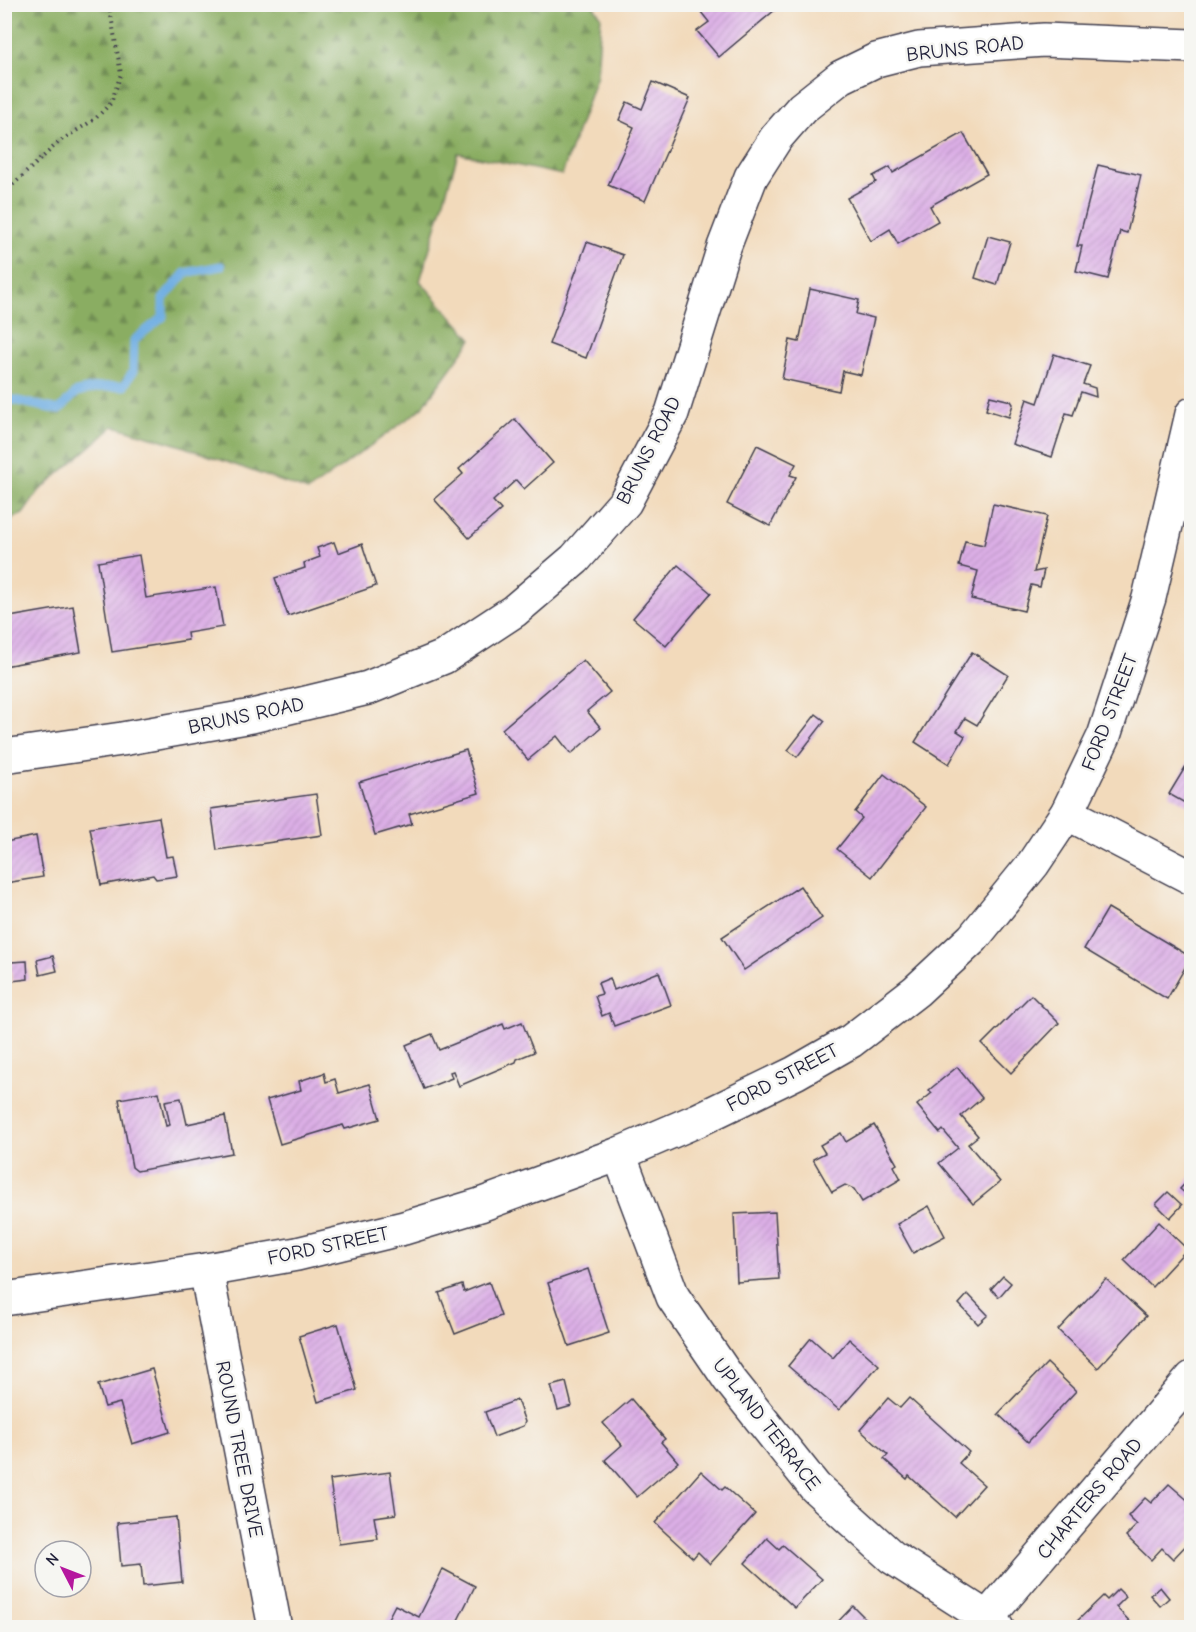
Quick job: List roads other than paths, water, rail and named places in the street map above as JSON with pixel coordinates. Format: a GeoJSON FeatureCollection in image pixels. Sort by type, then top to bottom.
{"type":"FeatureCollection","features":[{"type":"Feature","properties":{"kind":"street","name":"BRUNS ROAD"},"geometry":{"type":"LineString","coordinates":[[4,756],[122,739],[252,716],[368,688],[444,657],[514,611],[575,559],[625,502],[672,413],[724,247],[751,177],[776,138],[802,108],[841,77],[876,60],[919,49],[1044,40],[1191,46]]}},
{"type":"Feature","properties":{"kind":"street","name":"FORD STREET"},"geometry":{"type":"LineString","coordinates":[[4,1299],[206,1270],[297,1254],[404,1228],[480,1205],[619,1154],[698,1120],[795,1073],[851,1041],[916,991],[973,938],[1033,864],[1067,813],[1104,736],[1149,598],[1191,414]]}},
{"type":"Feature","properties":{"kind":"street"},"geometry":{"type":"LineString","coordinates":[[1067,813],[1191,878]]}},
{"type":"Feature","properties":{"kind":"street","name":"UPLAND TERRACE"},"geometry":{"type":"LineString","coordinates":[[619,1154],[673,1297],[729,1379],[814,1487],[892,1557],[992,1623]]}},
{"type":"Feature","properties":{"kind":"street","name":"ROUND TREE DRIVE"},"geometry":{"type":"LineString","coordinates":[[206,1270],[275,1628]]}},
{"type":"Feature","properties":{"kind":"street","name":"CHARTERS ROAD"},"geometry":{"type":"LineString","coordinates":[[992,1623],[1191,1378]]}},
{"type":"Feature","properties":{"kind":"waterway"},"geometry":{"type":"LineString","coordinates":[[4,398],[59,410],[77,392],[100,387],[124,386],[133,371],[134,340],[163,317],[163,299],[185,273],[221,266]]}}]}
